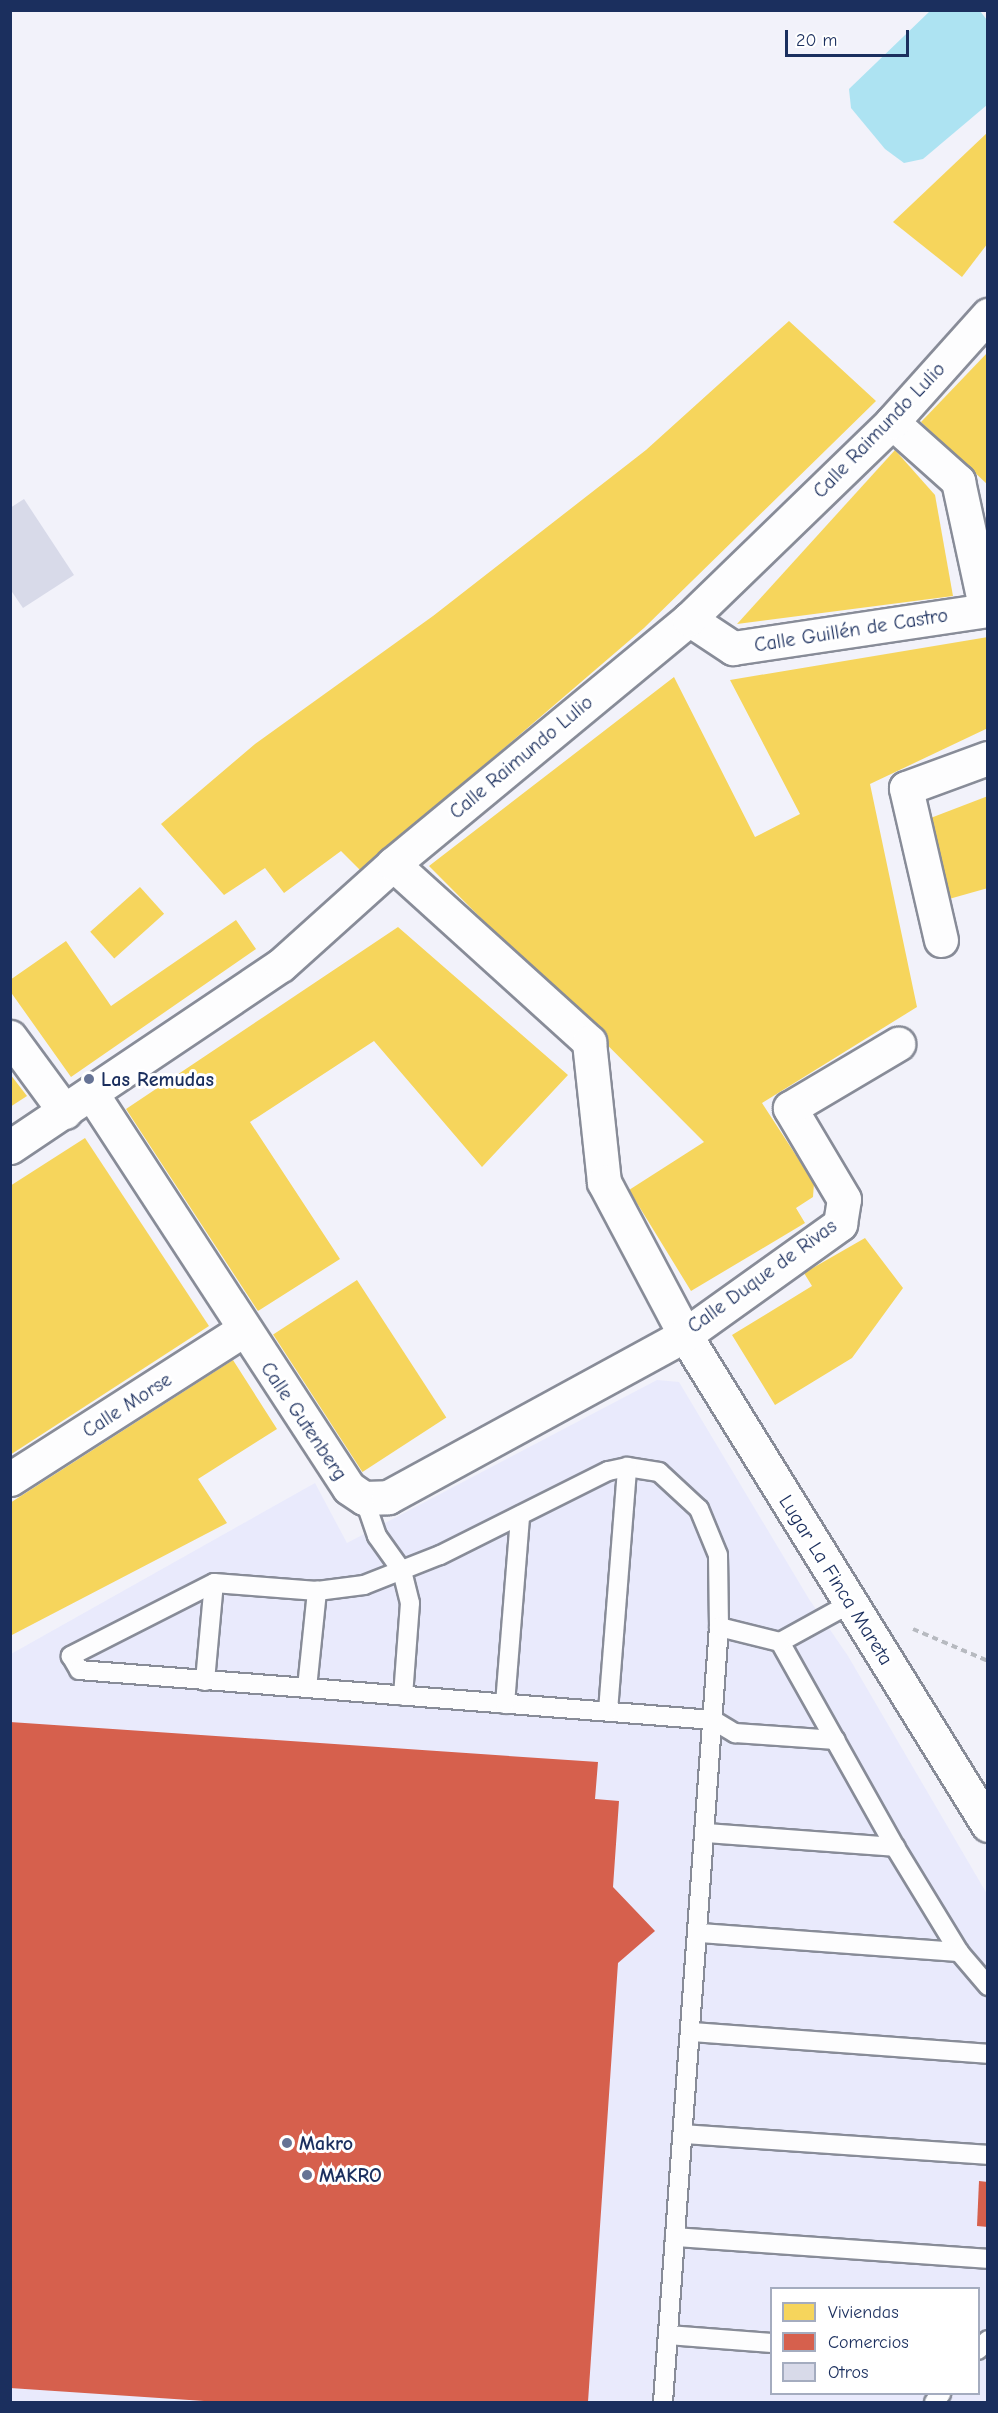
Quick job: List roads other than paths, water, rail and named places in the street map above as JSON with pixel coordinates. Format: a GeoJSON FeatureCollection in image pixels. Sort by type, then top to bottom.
{"type":"FeatureCollection","features":[{"type":"Feature","properties":{"kind":"street","name":"Calle Raimundo Lulio"},"geometry":{"type":"LineString","coordinates":[[10,1147],[92,1094],[280,965],[393,864],[689,619],[892,422],[987,315]]}},
{"type":"Feature","properties":{"kind":"street"},"geometry":{"type":"LineString","coordinates":[[892,422],[958,481],[987,610]]}},
{"type":"Feature","properties":{"kind":"street","name":"Calle Guillén de Castro"},"geometry":{"type":"LineString","coordinates":[[689,619],[734,648],[987,610]]}},
{"type":"Feature","properties":{"kind":"street"},"geometry":{"type":"LineString","coordinates":[[941,940],[906,788],[987,758]]}},
{"type":"Feature","properties":{"kind":"street","name":"Calle Duque de Rivas"},"geometry":{"type":"LineString","coordinates":[[393,864],[589,1042],[604,1182],[685,1335],[840,1224],[844,1199],[790,1108],[898,1044]]}},
{"type":"Feature","properties":{"kind":"street"},"geometry":{"type":"LineString","coordinates":[[10,1037],[65,1112]]}},
{"type":"Feature","properties":{"kind":"street","name":"Calle Gutenberg"},"geometry":{"type":"LineString","coordinates":[[92,1094],[243,1330],[349,1488],[364,1498],[388,1497],[685,1335]]}},
{"type":"Feature","properties":{"kind":"street","name":"Calle Morse"},"geometry":{"type":"LineString","coordinates":[[10,1479],[243,1330]]}},
{"type":"Feature","properties":{"kind":"street","name":"Lugar La Finca Mareta"},"geometry":{"type":"LineString","coordinates":[[685,1335],[987,1825]]}},
{"type":"Feature","properties":{"kind":"lane"},"geometry":{"type":"LineString","coordinates":[[608,1711],[627,1467]]}},
{"type":"Feature","properties":{"kind":"lane"},"geometry":{"type":"LineString","coordinates":[[663,2403],[699,1933],[705,1833],[713,1720],[719,1627],[718,1555],[699,1509],[659,1472],[627,1467],[608,1471],[520,1516],[402,1571],[364,1586],[317,1591],[214,1583],[71,1656],[79,1670],[713,1720],[735,1733],[836,1740]]}},
{"type":"Feature","properties":{"kind":"lane"},"geometry":{"type":"LineString","coordinates":[[364,1498],[377,1536],[402,1571],[410,1603],[403,1696]]}},
{"type":"Feature","properties":{"kind":"lane"},"geometry":{"type":"LineString","coordinates":[[506,1704],[520,1516]]}},
{"type":"Feature","properties":{"kind":"lane"},"geometry":{"type":"LineString","coordinates":[[205,1681],[214,1583]]}},
{"type":"Feature","properties":{"kind":"lane"},"geometry":{"type":"LineString","coordinates":[[308,1688],[317,1591]]}},
{"type":"Feature","properties":{"kind":"lane"},"geometry":{"type":"LineString","coordinates":[[719,1627],[780,1642],[851,1603]]}},
{"type":"Feature","properties":{"kind":"lane"},"geometry":{"type":"LineString","coordinates":[[780,1642],[895,1846],[959,1952],[987,1986]]}},
{"type":"Feature","properties":{"kind":"lane"},"geometry":{"type":"LineString","coordinates":[[705,1833],[895,1846]]}},
{"type":"Feature","properties":{"kind":"lane"},"geometry":{"type":"LineString","coordinates":[[699,1933],[959,1952]]}},
{"type":"Feature","properties":{"kind":"lane"},"geometry":{"type":"LineString","coordinates":[[691,2032],[987,2054]]}},
{"type":"Feature","properties":{"kind":"lane"},"geometry":{"type":"LineString","coordinates":[[683,2134],[987,2155]]}},
{"type":"Feature","properties":{"kind":"lane"},"geometry":{"type":"LineString","coordinates":[[675,2237],[987,2259]]}},
{"type":"Feature","properties":{"kind":"lane"},"geometry":{"type":"LineString","coordinates":[[668,2335],[770,2343]]}},
{"type":"Feature","properties":{"kind":"water"},"geometry":{"type":"Polygon","coordinates":[[[930,11],[980,11],[987,20],[987,105],[923,159],[904,163],[885,149],[851,108],[849,89],[930,11]]]}},
{"type":"Feature","properties":{"kind":"place","name":"Las Remudas"},"geometry":{"type":"Point","coordinates":[89,1079]}},
{"type":"Feature","properties":{"kind":"place","name":"Makro"},"geometry":{"type":"Point","coordinates":[287,2143]}},
{"type":"Feature","properties":{"kind":"place","name":"MAKRO"},"geometry":{"type":"Point","coordinates":[307,2175]}}]}
